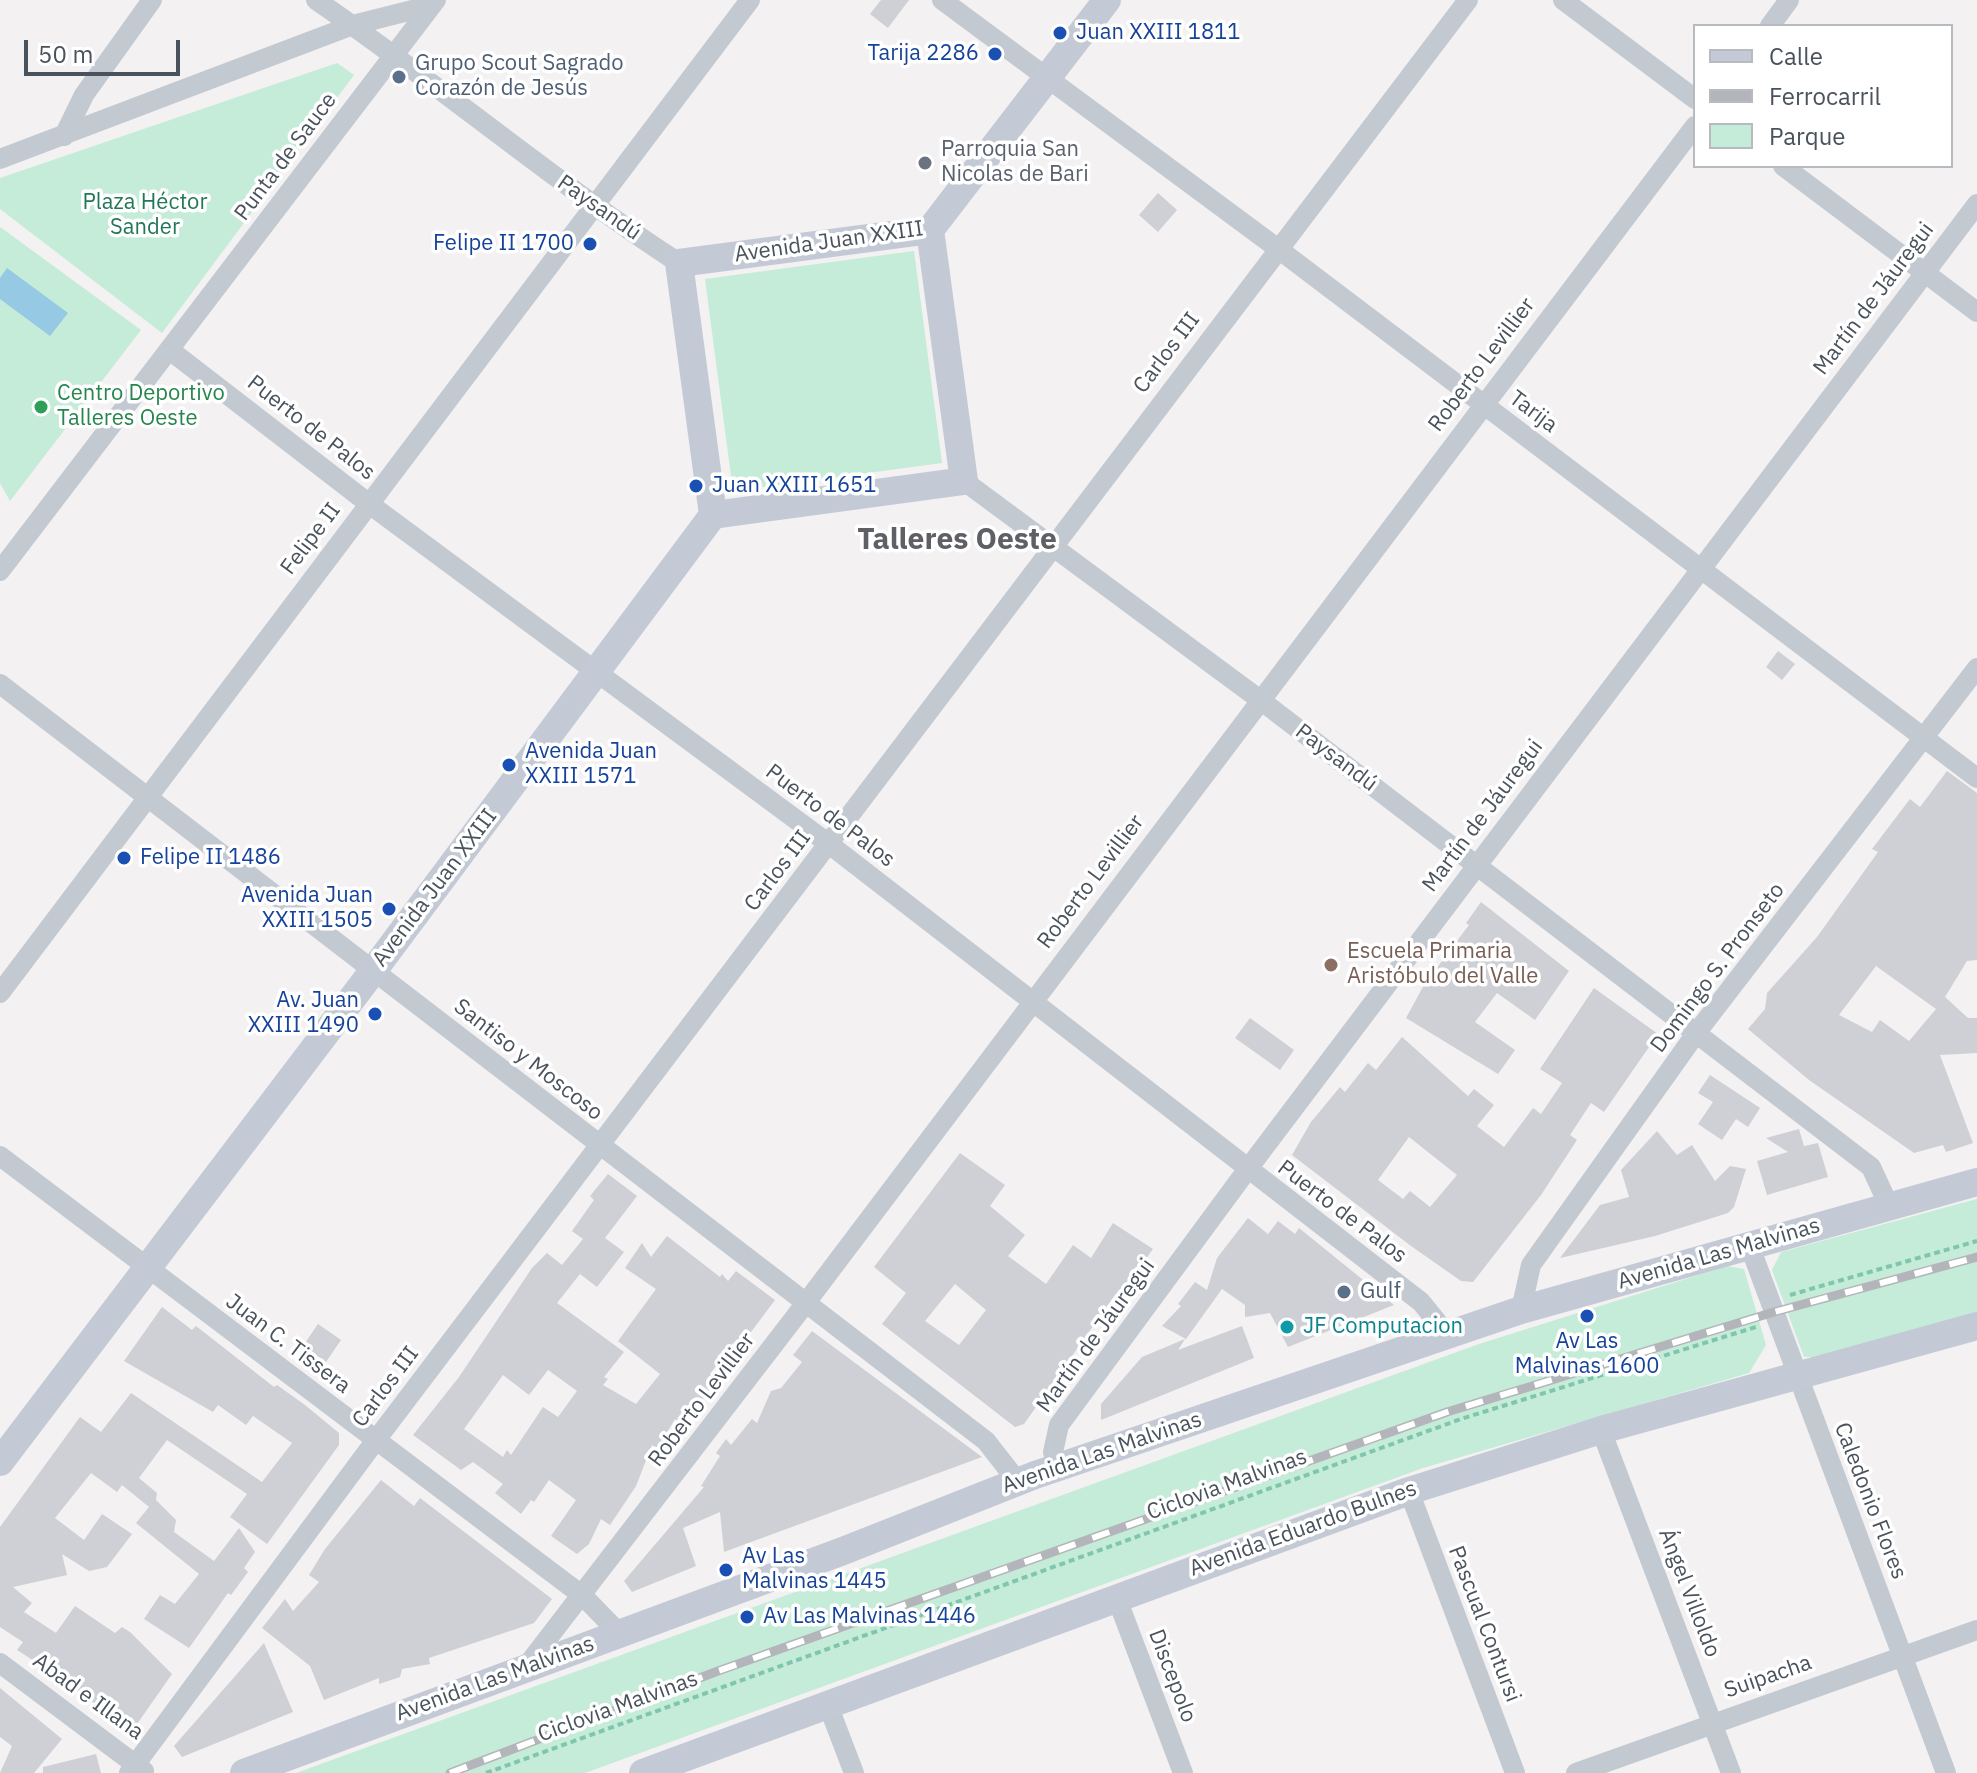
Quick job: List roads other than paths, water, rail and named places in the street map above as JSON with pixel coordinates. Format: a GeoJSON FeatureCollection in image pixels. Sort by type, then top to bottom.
{"type":"FeatureCollection","features":[{"type":"Feature","properties":{"kind":"main road","name":"Avenida Juan XXIII"},"geometry":{"type":"LineString","coordinates":[[679,263],[930,230],[1107,0]]}},
{"type":"Feature","properties":{"kind":"main road"},"geometry":{"type":"LineString","coordinates":[[679,263],[713,515],[964,481],[930,230]]}},
{"type":"Feature","properties":{"kind":"main road","name":"Avenida Juan XXIII"},"geometry":{"type":"LineString","coordinates":[[0,1462],[373,971],[713,515]]}},
{"type":"Feature","properties":{"kind":"main road","name":"Avenida Las Malvinas"},"geometry":{"type":"LineString","coordinates":[[244,1773],[1018,1482],[1447,1334],[1521,1310],[1977,1182]]}},
{"type":"Feature","properties":{"kind":"main road","name":"Avenida Eduardo Bulnes"},"geometry":{"type":"LineString","coordinates":[[643,1773],[1116,1596],[1409,1491],[1601,1430],[1977,1326]]}},
{"type":"Feature","properties":{"kind":"street"},"geometry":{"type":"LineString","coordinates":[[64,136],[84,95],[152,0]]}},
{"type":"Feature","properties":{"kind":"street","name":"Paysandú"},"geometry":{"type":"LineString","coordinates":[[316,0],[393,53],[594,208],[679,263]]}},
{"type":"Feature","properties":{"kind":"street","name":"Felipe II"},"geometry":{"type":"LineString","coordinates":[[0,993],[750,0]]}},
{"type":"Feature","properties":{"kind":"street","name":"Tarija"},"geometry":{"type":"LineString","coordinates":[[942,0],[1277,248],[1924,741],[1977,778]]}},
{"type":"Feature","properties":{"kind":"street","name":"Carlos III"},"geometry":{"type":"LineString","coordinates":[[137,1770],[376,1440],[1468,0]]}},
{"type":"Feature","properties":{"kind":"street"},"geometry":{"type":"LineString","coordinates":[[1563,0],[1693,98]]}},
{"type":"Feature","properties":{"kind":"street"},"geometry":{"type":"LineString","coordinates":[[1771,24],[1789,0]]}},
{"type":"Feature","properties":{"kind":"street"},"geometry":{"type":"LineString","coordinates":[[0,159],[353,25],[434,3]]}},
{"type":"Feature","properties":{"kind":"street","name":"Punta de Sauce"},"geometry":{"type":"LineString","coordinates":[[0,571],[434,3]]}},
{"type":"Feature","properties":{"kind":"street","name":"Roberto Levillier"},"geometry":{"type":"LineString","coordinates":[[525,1668],[805,1304],[1259,699],[1693,129]]}},
{"type":"Feature","properties":{"kind":"street"},"geometry":{"type":"LineString","coordinates":[[1786,168],[1977,312]]}},
{"type":"Feature","properties":{"kind":"street","name":"Martín de Jáuregui"},"geometry":{"type":"LineString","coordinates":[[1058,1468],[1053,1452],[1059,1425],[1247,1170],[1977,204]]}},
{"type":"Feature","properties":{"kind":"street","name":"Puerto de Palos"},"geometry":{"type":"LineString","coordinates":[[171,351],[368,503],[829,844],[1421,1302],[1447,1334]]}},
{"type":"Feature","properties":{"kind":"street","name":"Paysandú"},"geometry":{"type":"LineString","coordinates":[[964,481],[1050,548],[1259,699],[1871,1167],[1889,1206]]}},
{"type":"Feature","properties":{"kind":"street","name":"Domingo S. Pronseto"},"geometry":{"type":"LineString","coordinates":[[1521,1310],[1531,1265],[1697,1032],[1924,741],[1977,668]]}},
{"type":"Feature","properties":{"kind":"street","name":"Santiso y Moscoso"},"geometry":{"type":"LineString","coordinates":[[0,684],[986,1441],[1018,1482]]}},
{"type":"Feature","properties":{"kind":"street","name":"Juan C. Tissera"},"geometry":{"type":"LineString","coordinates":[[0,1156],[583,1596],[619,1633]]}},
{"type":"Feature","properties":{"kind":"street","name":"Caledonio Flores"},"geometry":{"type":"LineString","coordinates":[[1750,1247],[1946,1773]]}},
{"type":"Feature","properties":{"kind":"street","name":"Ángel Villoldo"},"geometry":{"type":"LineString","coordinates":[[1601,1430],[1731,1773]]}},
{"type":"Feature","properties":{"kind":"street","name":"Pascual Contursi"},"geometry":{"type":"LineString","coordinates":[[1409,1491],[1515,1773]]}},
{"type":"Feature","properties":{"kind":"street","name":"Discepolo"},"geometry":{"type":"LineString","coordinates":[[1116,1596],[1183,1773]]}},
{"type":"Feature","properties":{"kind":"street","name":"Suipacha"},"geometry":{"type":"LineString","coordinates":[[1576,1773],[1977,1630]]}},
{"type":"Feature","properties":{"kind":"street","name":"Abad e Illana"},"geometry":{"type":"LineString","coordinates":[[0,1663],[137,1770]]}},
{"type":"Feature","properties":{"kind":"street"},"geometry":{"type":"LineString","coordinates":[[828,1705],[854,1773]]}},
{"type":"Feature","properties":{"kind":"water"},"geometry":{"type":"Polygon","coordinates":[[[7,268],[68,313],[50,336],[0,299],[0,278],[7,268]]]}},
{"type":"Feature","properties":{"kind":"railway"},"geometry":{"type":"LineString","coordinates":[[450,1773],[718,1671],[1447,1412],[1774,1312],[1977,1257]]}},
{"type":"Feature","properties":{"kind":"place","name":"Juan XXIII 1811"},"geometry":{"type":"Point","coordinates":[1060,33]}},
{"type":"Feature","properties":{"kind":"place","name":"Tarija 2286"},"geometry":{"type":"Point","coordinates":[995,54]}},
{"type":"Feature","properties":{"kind":"place","name":"Grupo Scout Sagrado Corazón de Jesús"},"geometry":{"type":"Point","coordinates":[399,77]}},
{"type":"Feature","properties":{"kind":"place","name":"Parroquia San Nicolas de Bari"},"geometry":{"type":"Point","coordinates":[925,163]}},
{"type":"Feature","properties":{"kind":"place","name":"Felipe II 1700"},"geometry":{"type":"Point","coordinates":[590,244]}},
{"type":"Feature","properties":{"kind":"place","name":"Centro Deportivo Talleres Oeste"},"geometry":{"type":"Point","coordinates":[41,407]}},
{"type":"Feature","properties":{"kind":"place","name":"Juan XXIII 1651"},"geometry":{"type":"Point","coordinates":[696,486]}},
{"type":"Feature","properties":{"kind":"place","name":"Avenida Juan XXIII 1571"},"geometry":{"type":"Point","coordinates":[509,765]}},
{"type":"Feature","properties":{"kind":"place","name":"Felipe II 1486"},"geometry":{"type":"Point","coordinates":[124,858]}},
{"type":"Feature","properties":{"kind":"place","name":"Avenida Juan XXIII 1505"},"geometry":{"type":"Point","coordinates":[389,909]}},
{"type":"Feature","properties":{"kind":"place","name":"Escuela Primaria Aristóbulo del Valle"},"geometry":{"type":"Point","coordinates":[1331,965]}},
{"type":"Feature","properties":{"kind":"place","name":"Av. Juan XXIII 1490"},"geometry":{"type":"Point","coordinates":[375,1014]}},
{"type":"Feature","properties":{"kind":"place","name":"Gulf"},"geometry":{"type":"Point","coordinates":[1344,1292]}},
{"type":"Feature","properties":{"kind":"place","name":"Av Las Malvinas 1600"},"geometry":{"type":"Point","coordinates":[1587,1316]}},
{"type":"Feature","properties":{"kind":"place","name":"JF Computacion"},"geometry":{"type":"Point","coordinates":[1287,1327]}},
{"type":"Feature","properties":{"kind":"place","name":"Av Las Malvinas 1445"},"geometry":{"type":"Point","coordinates":[726,1570]}},
{"type":"Feature","properties":{"kind":"place","name":"Av Las Malvinas 1446"},"geometry":{"type":"Point","coordinates":[747,1617]}},
{"type":"Feature","properties":{"kind":"district","name":"Talleres Oeste"},"geometry":{"type":"Point","coordinates":[957,540]}},
{"type":"Feature","properties":{"kind":"park label","name":"Plaza Héctor Sander"},"geometry":{"type":"Point","coordinates":[145,216]}}]}
